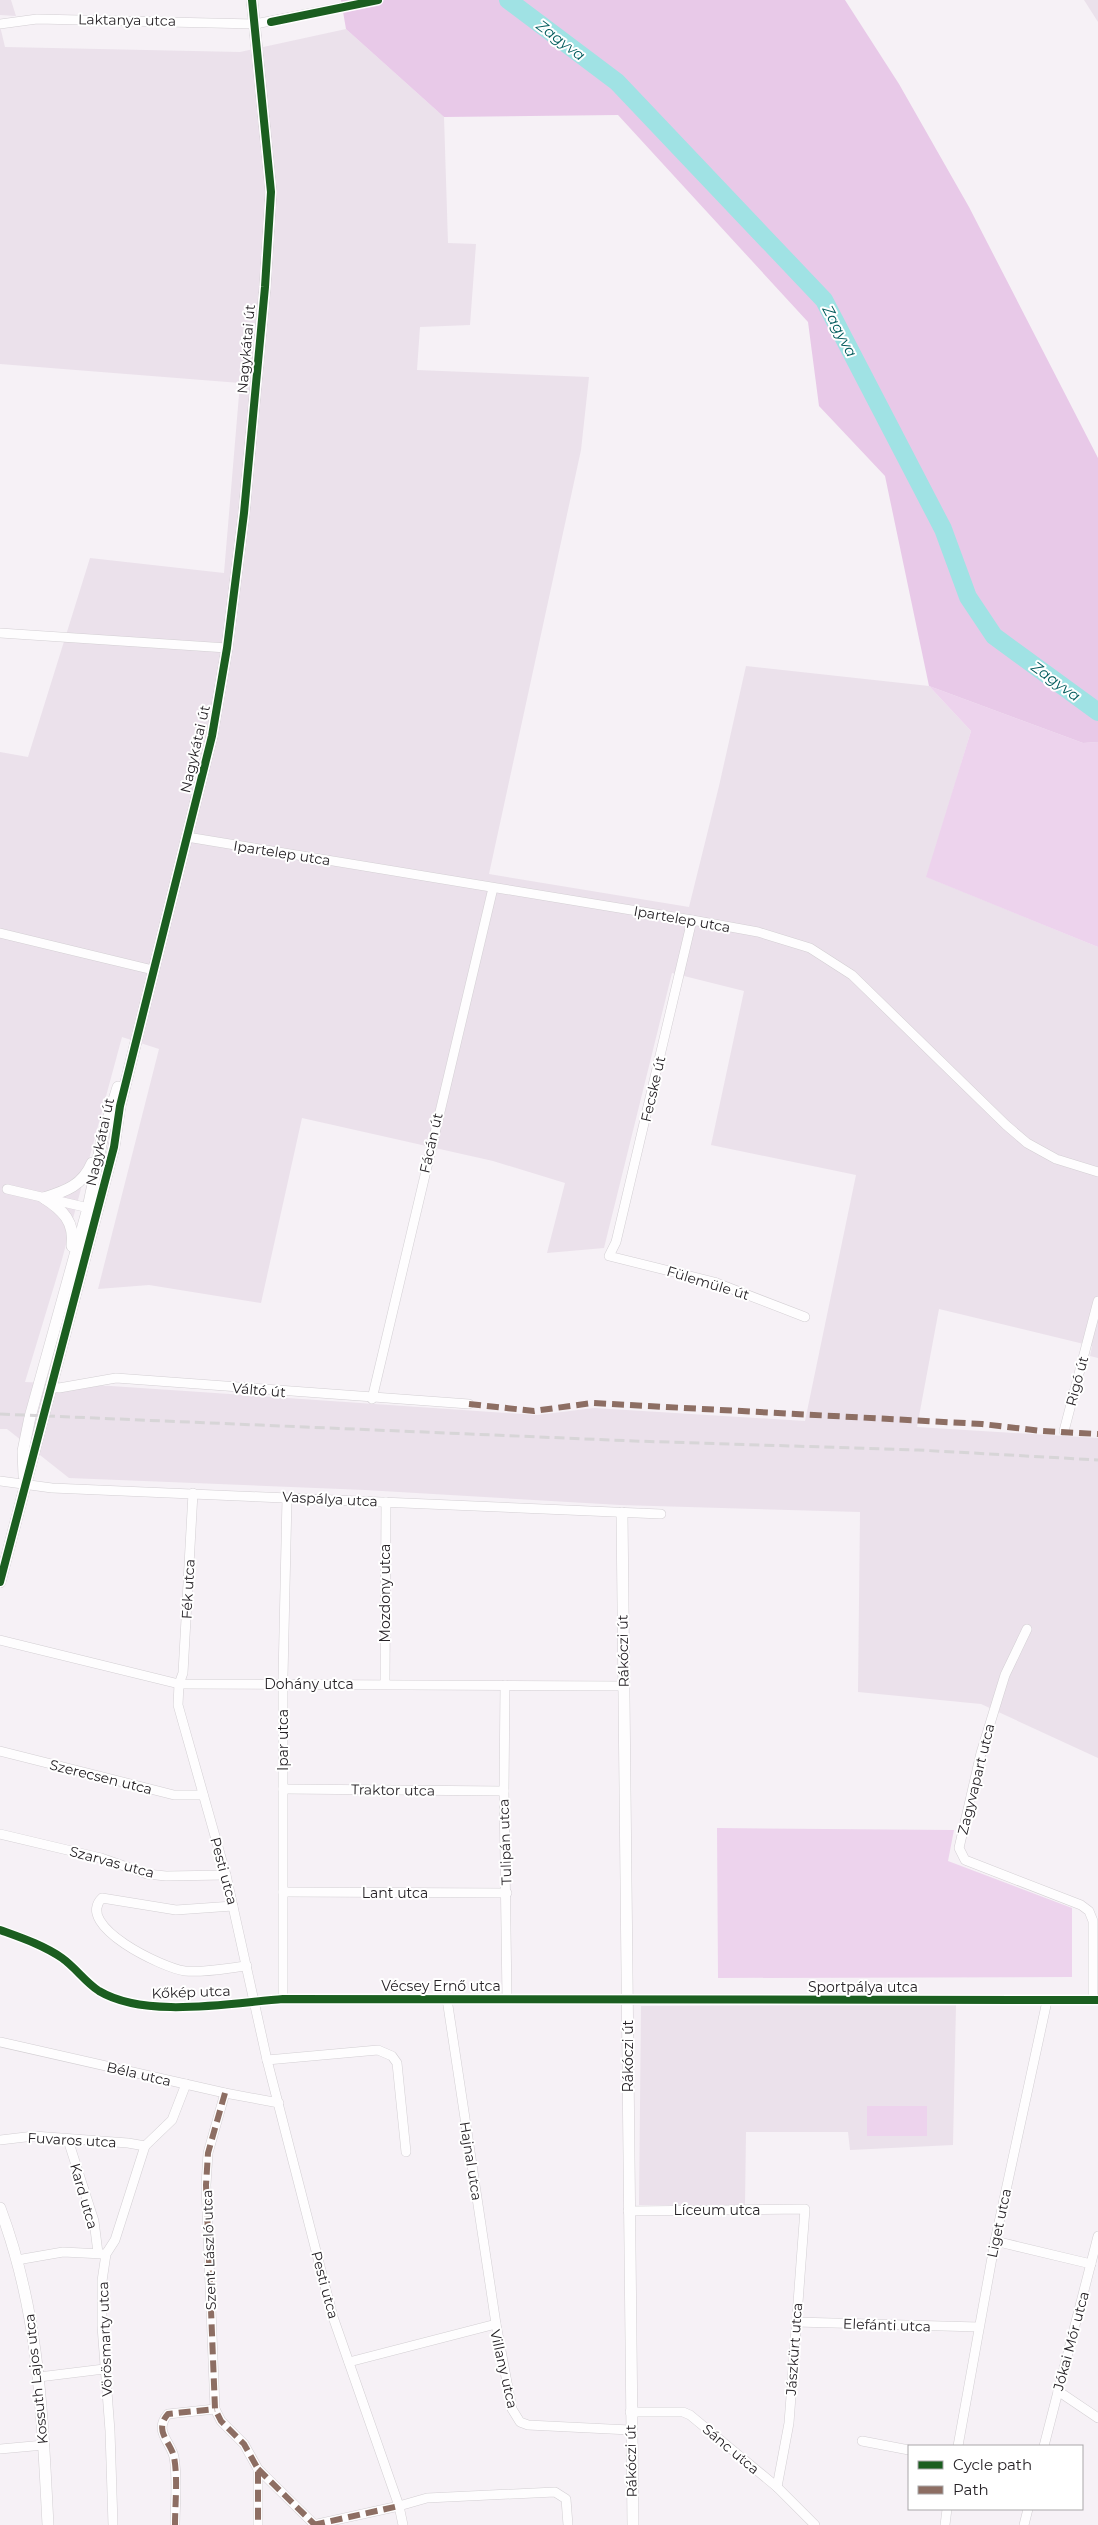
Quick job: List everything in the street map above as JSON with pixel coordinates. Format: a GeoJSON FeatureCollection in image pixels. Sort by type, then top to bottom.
{"type":"FeatureCollection","features":[{"type":"Feature","properties":{"kind":"street","name":"Nagykátai út"},"geometry":{"type":"LineString","coordinates":[[24,1485],[212,736],[227,648],[244,513],[265,288],[271,192],[252,0]]}},
{"type":"Feature","properties":{"kind":"street","name":"Laktanya utca"},"geometry":{"type":"LineString","coordinates":[[0,24],[37,19],[255,24],[378,0]]}},
{"type":"Feature","properties":{"kind":"street"},"geometry":{"type":"LineString","coordinates":[[0,633],[227,648]]}},
{"type":"Feature","properties":{"kind":"street","name":"Ipartelep utca"},"geometry":{"type":"LineString","coordinates":[[187,837],[692,920],[758,932],[810,948],[852,975],[1006,1125],[1027,1142],[1056,1159],[1098,1172]]}},
{"type":"Feature","properties":{"kind":"street","name":"Fácán út"},"geometry":{"type":"LineString","coordinates":[[372,1399],[493,888]]}},
{"type":"Feature","properties":{"kind":"street","name":"Fecske út"},"geometry":{"type":"LineString","coordinates":[[609,1256],[616,1242],[692,920]]}},
{"type":"Feature","properties":{"kind":"street"},"geometry":{"type":"LineString","coordinates":[[0,933],[154,970]]}},
{"type":"Feature","properties":{"kind":"street","name":"Nagykátai út"},"geometry":{"type":"LineString","coordinates":[[24,1485],[23,1451],[30,1416],[70,1267],[93,1209],[103,1135],[142,1014]]}},
{"type":"Feature","properties":{"kind":"street"},"geometry":{"type":"LineString","coordinates":[[44,1198],[78,1185],[88,1173],[103,1135]]}},
{"type":"Feature","properties":{"kind":"street"},"geometry":{"type":"LineString","coordinates":[[7,1189],[93,1209]]}},
{"type":"Feature","properties":{"kind":"street"},"geometry":{"type":"LineString","coordinates":[[44,1198],[60,1207],[69,1220],[73,1235],[70,1267]]}},
{"type":"Feature","properties":{"kind":"street","name":"Fülemüle út"},"geometry":{"type":"LineString","coordinates":[[609,1256],[714,1282],[805,1317]]}},
{"type":"Feature","properties":{"kind":"street","name":"Rigó út"},"geometry":{"type":"LineString","coordinates":[[1064,1431],[1098,1301]]}},
{"type":"Feature","properties":{"kind":"street","name":"Váltó út"},"geometry":{"type":"LineString","coordinates":[[50,1387],[59,1388],[116,1378],[372,1399],[469,1404]]}},
{"type":"Feature","properties":{"kind":"street","name":"Vaspálya utca"},"geometry":{"type":"LineString","coordinates":[[0,1481],[24,1485],[661,1514]]}},
{"type":"Feature","properties":{"kind":"street"},"geometry":{"type":"LineString","coordinates":[[0,1582],[24,1485]]}},
{"type":"Feature","properties":{"kind":"street","name":"Fék utca"},"geometry":{"type":"LineString","coordinates":[[179,1684],[183,1673],[194,1493]]}},
{"type":"Feature","properties":{"kind":"street","name":"Ipar utca"},"geometry":{"type":"LineString","coordinates":[[283,1999],[283,1789],[287,1498]]}},
{"type":"Feature","properties":{"kind":"street","name":"Mozdony utca"},"geometry":{"type":"LineString","coordinates":[[385,1683],[386,1502]]}},
{"type":"Feature","properties":{"kind":"street","name":"Rákóczi út"},"geometry":{"type":"LineString","coordinates":[[622,1513],[630,2430],[633,2525]]}},
{"type":"Feature","properties":{"kind":"street","name":"Zagyvapart utca"},"geometry":{"type":"LineString","coordinates":[[1027,1629],[1005,1675],[980,1753],[959,1848],[965,1860],[1082,1905],[1089,1911],[1093,1921],[1095,2000]]}},
{"type":"Feature","properties":{"kind":"street","name":"Dohány utca"},"geometry":{"type":"LineString","coordinates":[[0,1640],[179,1684],[284,1685],[385,1683],[624,1686]]}},
{"type":"Feature","properties":{"kind":"street","name":"Pesti utca"},"geometry":{"type":"LineString","coordinates":[[179,1684],[178,1705],[226,1875],[268,2060],[333,2317],[399,2506],[403,2525]]}},
{"type":"Feature","properties":{"kind":"street","name":"Tulipán utca"},"geometry":{"type":"LineString","coordinates":[[505,1685],[504,1791],[507,1894],[507,1999]]}},
{"type":"Feature","properties":{"kind":"street","name":"Szerecsen utca"},"geometry":{"type":"LineString","coordinates":[[0,1751],[174,1795],[203,1796]]}},
{"type":"Feature","properties":{"kind":"street","name":"Traktor utca"},"geometry":{"type":"LineString","coordinates":[[283,1789],[504,1791]]}},
{"type":"Feature","properties":{"kind":"street","name":"Szarvas utca"},"geometry":{"type":"LineString","coordinates":[[0,1834],[101,1858],[147,1874],[166,1876],[226,1875]]}},
{"type":"Feature","properties":{"kind":"street","name":"Lant utca"},"geometry":{"type":"LineString","coordinates":[[283,1892],[507,1894]]}},
{"type":"Feature","properties":{"kind":"street"},"geometry":{"type":"LineString","coordinates":[[233,1906],[176,1910],[102,1898],[98,1902],[95,1912],[97,1919],[111,1934],[159,1964],[193,1971],[247,1966]]}},
{"type":"Feature","properties":{"kind":"street","name":"Kőkép utca"},"geometry":{"type":"LineString","coordinates":[[0,1930],[37,1943],[64,1959],[100,1992],[133,2005],[163,2007],[254,2001]]}},
{"type":"Feature","properties":{"kind":"street","name":"Sportpálya utca"},"geometry":{"type":"LineString","coordinates":[[627,1998],[1095,2000]]}},
{"type":"Feature","properties":{"kind":"street","name":"Vécsey Ernő utca"},"geometry":{"type":"LineString","coordinates":[[254,2001],[283,1999],[627,1998]]}},
{"type":"Feature","properties":{"kind":"street","name":"Hajnal utca"},"geometry":{"type":"LineString","coordinates":[[446,1999],[496,2324]]}},
{"type":"Feature","properties":{"kind":"street","name":"Liget utca"},"geometry":{"type":"LineString","coordinates":[[958,2445],[994,2241],[1047,2001]]}},
{"type":"Feature","properties":{"kind":"street","name":"Béla utca"},"geometry":{"type":"LineString","coordinates":[[0,2042],[225,2094],[279,2103]]}},
{"type":"Feature","properties":{"kind":"street"},"geometry":{"type":"LineString","coordinates":[[268,2060],[378,2050],[385,2051],[397,2063],[406,2152]]}},
{"type":"Feature","properties":{"kind":"street","name":"Vörösmarty utca"},"geometry":{"type":"LineString","coordinates":[[113,2525],[110,2431],[104,2369],[102,2253],[115,2240],[145,2146],[172,2120],[186,2084]]}},
{"type":"Feature","properties":{"kind":"street","name":"Szent László utca"},"geometry":{"type":"LineString","coordinates":[[215,2409],[206,2185],[208,2153],[225,2094]]}},
{"type":"Feature","properties":{"kind":"street","name":"Fuvaros utca"},"geometry":{"type":"LineString","coordinates":[[0,2140],[34,2136],[145,2146]]}},
{"type":"Feature","properties":{"kind":"street","name":"Kard utca"},"geometry":{"type":"LineString","coordinates":[[68,2140],[94,2221],[102,2253]]}},
{"type":"Feature","properties":{"kind":"street","name":"Kossuth Lajos utca"},"geometry":{"type":"LineString","coordinates":[[0,2208],[17,2260],[34,2332],[44,2445],[48,2525]]}},
{"type":"Feature","properties":{"kind":"street","name":"Líceum utca"},"geometry":{"type":"LineString","coordinates":[[628,2211],[805,2209]]}},
{"type":"Feature","properties":{"kind":"street","name":"Jászkürt utca"},"geometry":{"type":"LineString","coordinates":[[777,2488],[789,2423],[805,2209]]}},
{"type":"Feature","properties":{"kind":"street","name":"Jókai Mór utca"},"geometry":{"type":"LineString","coordinates":[[1044,2445],[1098,2236]]}},
{"type":"Feature","properties":{"kind":"street"},"geometry":{"type":"LineString","coordinates":[[994,2241],[1091,2264]]}},
{"type":"Feature","properties":{"kind":"street"},"geometry":{"type":"LineString","coordinates":[[17,2260],[63,2252],[102,2253]]}},
{"type":"Feature","properties":{"kind":"street","name":"Elefánti utca"},"geometry":{"type":"LineString","coordinates":[[796,2322],[978,2327]]}},
{"type":"Feature","properties":{"kind":"street","name":"Villany utca"},"geometry":{"type":"LineString","coordinates":[[348,2362],[496,2324],[512,2409],[520,2422],[528,2425],[630,2430]]}},
{"type":"Feature","properties":{"kind":"street"},"geometry":{"type":"LineString","coordinates":[[39,2378],[104,2369]]}},
{"type":"Feature","properties":{"kind":"street"},"geometry":{"type":"LineString","coordinates":[[1058,2390],[1098,2418]]}},
{"type":"Feature","properties":{"kind":"street"},"geometry":{"type":"LineString","coordinates":[[175,2525],[174,2459],[163,2436],[164,2419],[168,2414],[215,2409],[220,2421],[244,2444],[258,2469],[313,2524],[428,2498],[555,2492],[566,2499],[568,2525]]}},
{"type":"Feature","properties":{"kind":"street","name":"Sánc utca"},"geometry":{"type":"LineString","coordinates":[[630,2412],[683,2412],[690,2415],[777,2488],[815,2525]]}},
{"type":"Feature","properties":{"kind":"street"},"geometry":{"type":"LineString","coordinates":[[862,2441],[908,2450]]}},
{"type":"Feature","properties":{"kind":"street"},"geometry":{"type":"LineString","coordinates":[[0,2449],[44,2445]]}},
{"type":"Feature","properties":{"kind":"street"},"geometry":{"type":"LineString","coordinates":[[258,2469],[258,2525]]}},
{"type":"Feature","properties":{"kind":"street"},"geometry":{"type":"LineString","coordinates":[[945,2525],[947,2510]]}},
{"type":"Feature","properties":{"kind":"street"},"geometry":{"type":"LineString","coordinates":[[1024,2525],[1028,2510]]}},
{"type":"Feature","properties":{"kind":"shaded area"},"geometry":{"type":"Polygon","coordinates":[[[0,0],[11,0],[16,16],[0,15],[0,0]]]}},
{"type":"Feature","properties":{"kind":"shaded area"},"geometry":{"type":"Polygon","coordinates":[[[341,0],[845,0],[899,84],[969,207],[1098,458],[1098,742],[1083,743],[929,686],[885,476],[819,406],[808,322],[618,115],[444,117],[346,29],[341,0]]]}},
{"type":"Feature","properties":{"kind":"shaded area"},"geometry":{"type":"Polygon","coordinates":[[[1084,0],[1098,0],[1098,22],[1084,0]]]}},
{"type":"Feature","properties":{"kind":"shaded area"},"geometry":{"type":"Polygon","coordinates":[[[0,26],[5,47],[240,52],[346,29],[444,117],[448,243],[476,244],[470,325],[420,327],[417,370],[589,377],[581,450],[489,874],[689,907],[746,666],[929,686],[971,731],[927,877],[1098,947],[1098,1358],[1090,1356],[1092,1346],[939,1309],[917,1427],[1098,1438],[1098,1758],[981,1704],[858,1692],[860,1512],[620,1505],[365,1490],[69,1478],[7,1429],[0,1429],[0,752],[28,757],[90,558],[224,573],[240,383],[0,364],[0,26]],[[672,973],[604,1248],[547,1253],[565,1183],[493,1161],[302,1118],[261,1303],[149,1285],[98,1289],[159,1049],[122,1037],[61,1263],[25,1382],[111,1386],[537,1415],[594,1408],[805,1421],[856,1175],[711,1145],[744,991],[672,973]]]}},
{"type":"Feature","properties":{"kind":"shaded area"},"geometry":{"type":"Polygon","coordinates":[[[929,686],[1083,743],[1098,742],[1098,947],[926,877],[971,731],[929,686]]]}},
{"type":"Feature","properties":{"kind":"shaded area"},"geometry":{"type":"Polygon","coordinates":[[[717,1828],[954,1830],[948,1861],[1072,1908],[1072,1977],[718,1978],[717,1828]]]}},
{"type":"Feature","properties":{"kind":"shaded area"},"geometry":{"type":"Polygon","coordinates":[[[956,2005],[953,2145],[850,2150],[848,2132],[746,2132],[745,2205],[639,2205],[641,2006],[956,2005]]]}},
{"type":"Feature","properties":{"kind":"shaded area"},"geometry":{"type":"Polygon","coordinates":[[[867,2106],[927,2106],[927,2136],[867,2136],[867,2106]]]}},
{"type":"Feature","properties":{"kind":"waterway","name":"Zagyva"},"geometry":{"type":"LineString","coordinates":[[508,0],[617,82],[824,300],[943,529],[968,597],[994,636],[1098,712]]}},
{"type":"Feature","properties":{"kind":"railway"},"geometry":{"type":"LineString","coordinates":[[0,1414],[634,1441],[918,1450],[1098,1460]]}},
{"type":"Feature","properties":{"kind":"marked path"},"geometry":{"type":"LineString","coordinates":[[469,1404],[534,1411],[592,1403],[982,1424],[1042,1431],[1098,1434]]}},
{"type":"Feature","properties":{"kind":"marked path"},"geometry":{"type":"LineString","coordinates":[[225,2093],[208,2153],[206,2185],[215,2409],[221,2421],[244,2444],[258,2469],[258,2525]]}},
{"type":"Feature","properties":{"kind":"marked path"},"geometry":{"type":"LineString","coordinates":[[175,2525],[175,2465],[174,2457],[164,2436],[162,2426],[164,2420],[168,2414],[215,2409]]}},
{"type":"Feature","properties":{"kind":"marked path"},"geometry":{"type":"LineString","coordinates":[[258,2469],[314,2524]]}},
{"type":"Feature","properties":{"kind":"marked path"},"geometry":{"type":"LineString","coordinates":[[313,2525],[399,2506]]}},
{"type":"Feature","properties":{"kind":"cycle path"},"geometry":{"type":"LineString","coordinates":[[0,1582],[114,1147],[120,1106],[212,736],[227,648],[244,513],[265,287],[271,192],[252,0]]}},
{"type":"Feature","properties":{"kind":"cycle path"},"geometry":{"type":"LineString","coordinates":[[271,22],[378,0]]}},
{"type":"Feature","properties":{"kind":"cycle path"},"geometry":{"type":"LineString","coordinates":[[0,1930],[55,1953],[99,1991],[118,2000],[140,2005],[164,2007],[214,2006],[283,1999],[1098,2000]]}}]}
